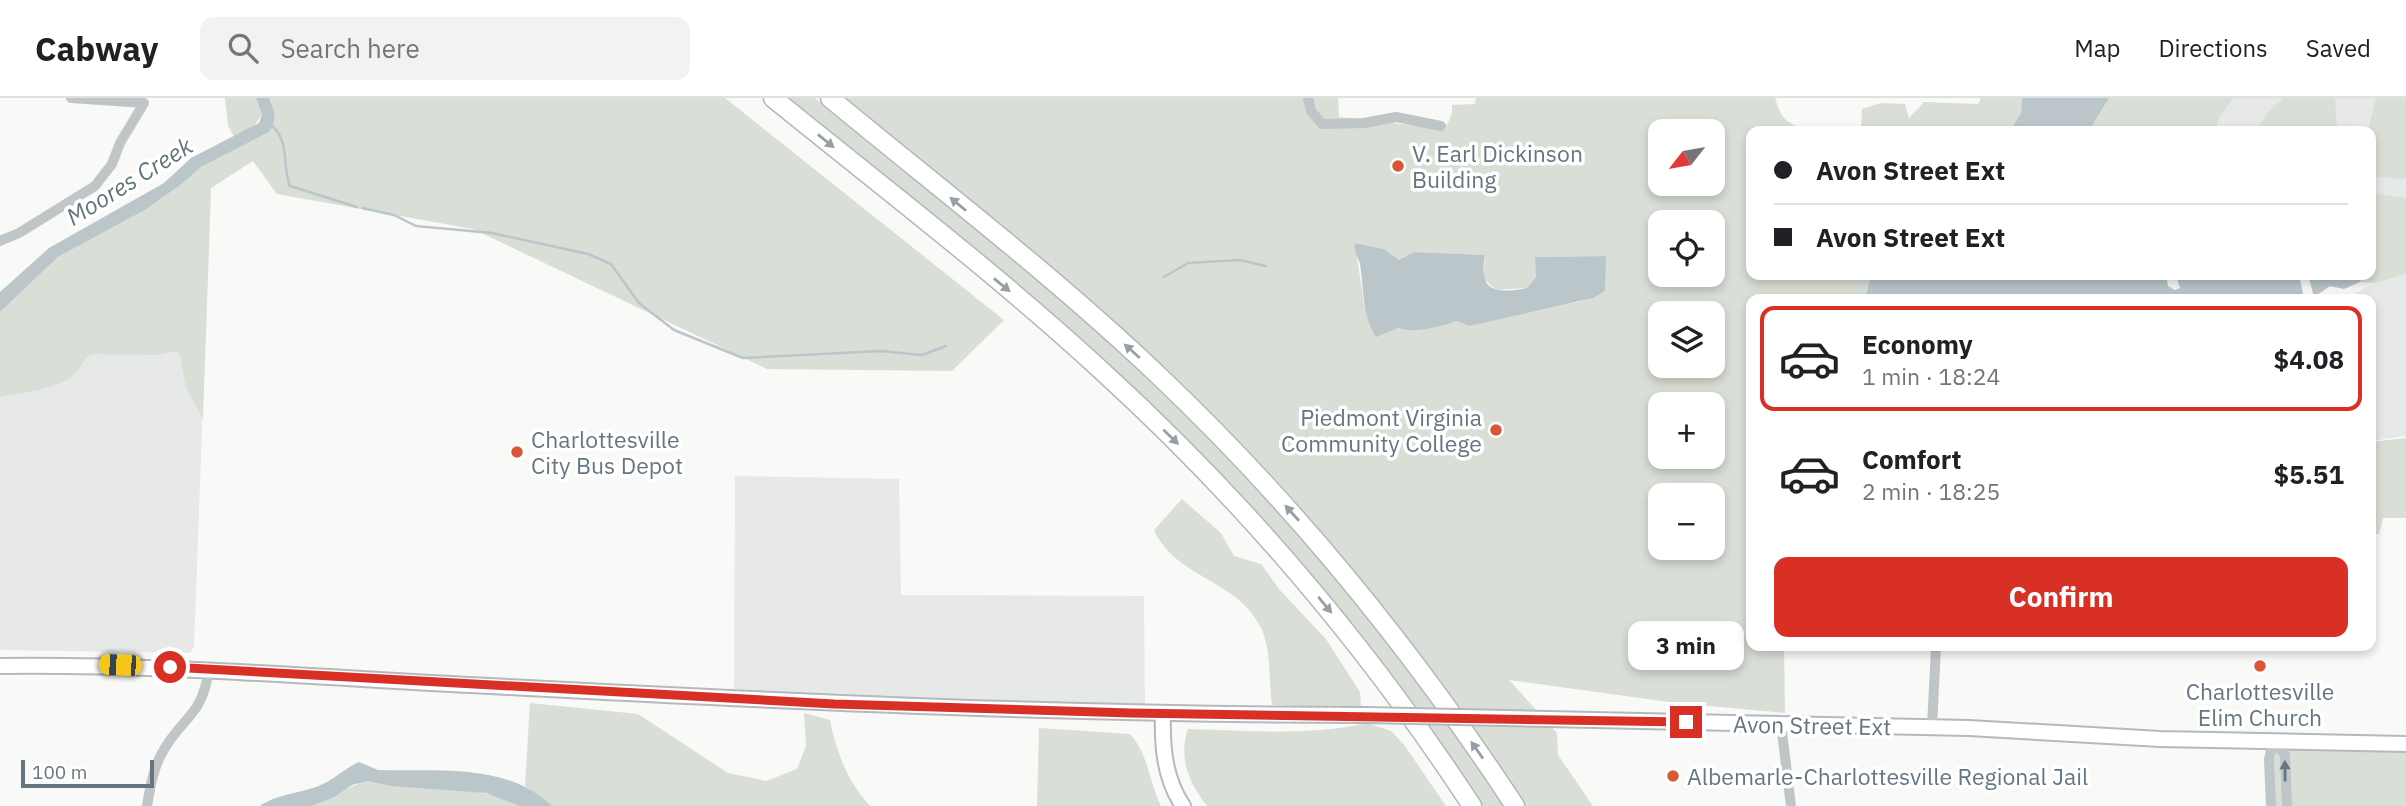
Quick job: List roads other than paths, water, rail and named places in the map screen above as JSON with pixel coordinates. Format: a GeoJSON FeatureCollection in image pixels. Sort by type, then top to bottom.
{"type":"FeatureCollection","features":[{"type":"Feature","properties":{"kind":"highway"},"geometry":{"type":"LineString","coordinates":[[774,98],[1074,346],[1187,453],[1330,612],[1382,678],[1472,806]]}},
{"type":"Feature","properties":{"kind":"highway"},"geometry":{"type":"LineString","coordinates":[[830,98],[1097,319],[1206,422],[1292,513],[1388,626],[1515,806]]}},
{"type":"Feature","properties":{"kind":"main road","name":"Avon Street Ext"},"geometry":{"type":"LineString","coordinates":[[0,666],[95,665],[209,669],[748,700],[1163,713],[1932,727],[2160,739],[2406,744]]}},
{"type":"Feature","properties":{"kind":"main road"},"geometry":{"type":"LineString","coordinates":[[1163,713],[1167,773],[1183,806]]}},
{"type":"Feature","properties":{"kind":"street"},"geometry":{"type":"LineString","coordinates":[[0,241],[19,233],[95,186],[112,164],[120,143],[144,103],[71,98]]}},
{"type":"Feature","properties":{"kind":"street"},"geometry":{"type":"LineString","coordinates":[[1308,98],[1314,117],[1322,124],[1364,123],[1396,117],[1441,126]]}},
{"type":"Feature","properties":{"kind":"street"},"geometry":{"type":"LineString","coordinates":[[1932,727],[1936,651]]}},
{"type":"Feature","properties":{"kind":"street"},"geometry":{"type":"LineString","coordinates":[[147,806],[156,765],[170,740],[201,702],[209,669]]}},
{"type":"Feature","properties":{"kind":"street"},"geometry":{"type":"LineString","coordinates":[[1781,724],[1791,806]]}},
{"type":"Feature","properties":{"kind":"street"},"geometry":{"type":"LineString","coordinates":[[2271,806],[2269,759],[2273,741]]}},
{"type":"Feature","properties":{"kind":"street"},"geometry":{"type":"LineString","coordinates":[[2273,741],[2285,755],[2287,806]]}},
{"type":"Feature","properties":{"kind":"waterway"},"geometry":{"type":"LineString","coordinates":[[271,125],[281,138],[290,186],[357,207]]}},
{"type":"Feature","properties":{"kind":"waterway"},"geometry":{"type":"LineString","coordinates":[[362,208],[394,215],[416,226],[492,233],[588,254],[611,264],[639,303],[674,330],[743,358],[881,351],[922,355],[946,346]]}},
{"type":"Feature","properties":{"kind":"waterway"},"geometry":{"type":"LineString","coordinates":[[1164,277],[1188,263],[1240,260],[1266,266]]}},
{"type":"Feature","properties":{"kind":"place","name":"V. Earl Dickinson Building"},"geometry":{"type":"Point","coordinates":[1398,166]}},
{"type":"Feature","properties":{"kind":"place","name":"Piedmont Virginia Community College"},"geometry":{"type":"Point","coordinates":[1496,430]}},
{"type":"Feature","properties":{"kind":"place","name":"Charlottesville City Bus Depot"},"geometry":{"type":"Point","coordinates":[517,452]}},
{"type":"Feature","properties":{"kind":"place","name":"Charlottesville Elim Church"},"geometry":{"type":"Point","coordinates":[2260,666]}},
{"type":"Feature","properties":{"kind":"place","name":"Albemarle-Charlottesville Regional Jail"},"geometry":{"type":"Point","coordinates":[1673,776]}},
{"type":"Feature","properties":{"kind":"water label","name":"Moores Creek"},"geometry":{"type":"Point","coordinates":[129,181]}}]}
